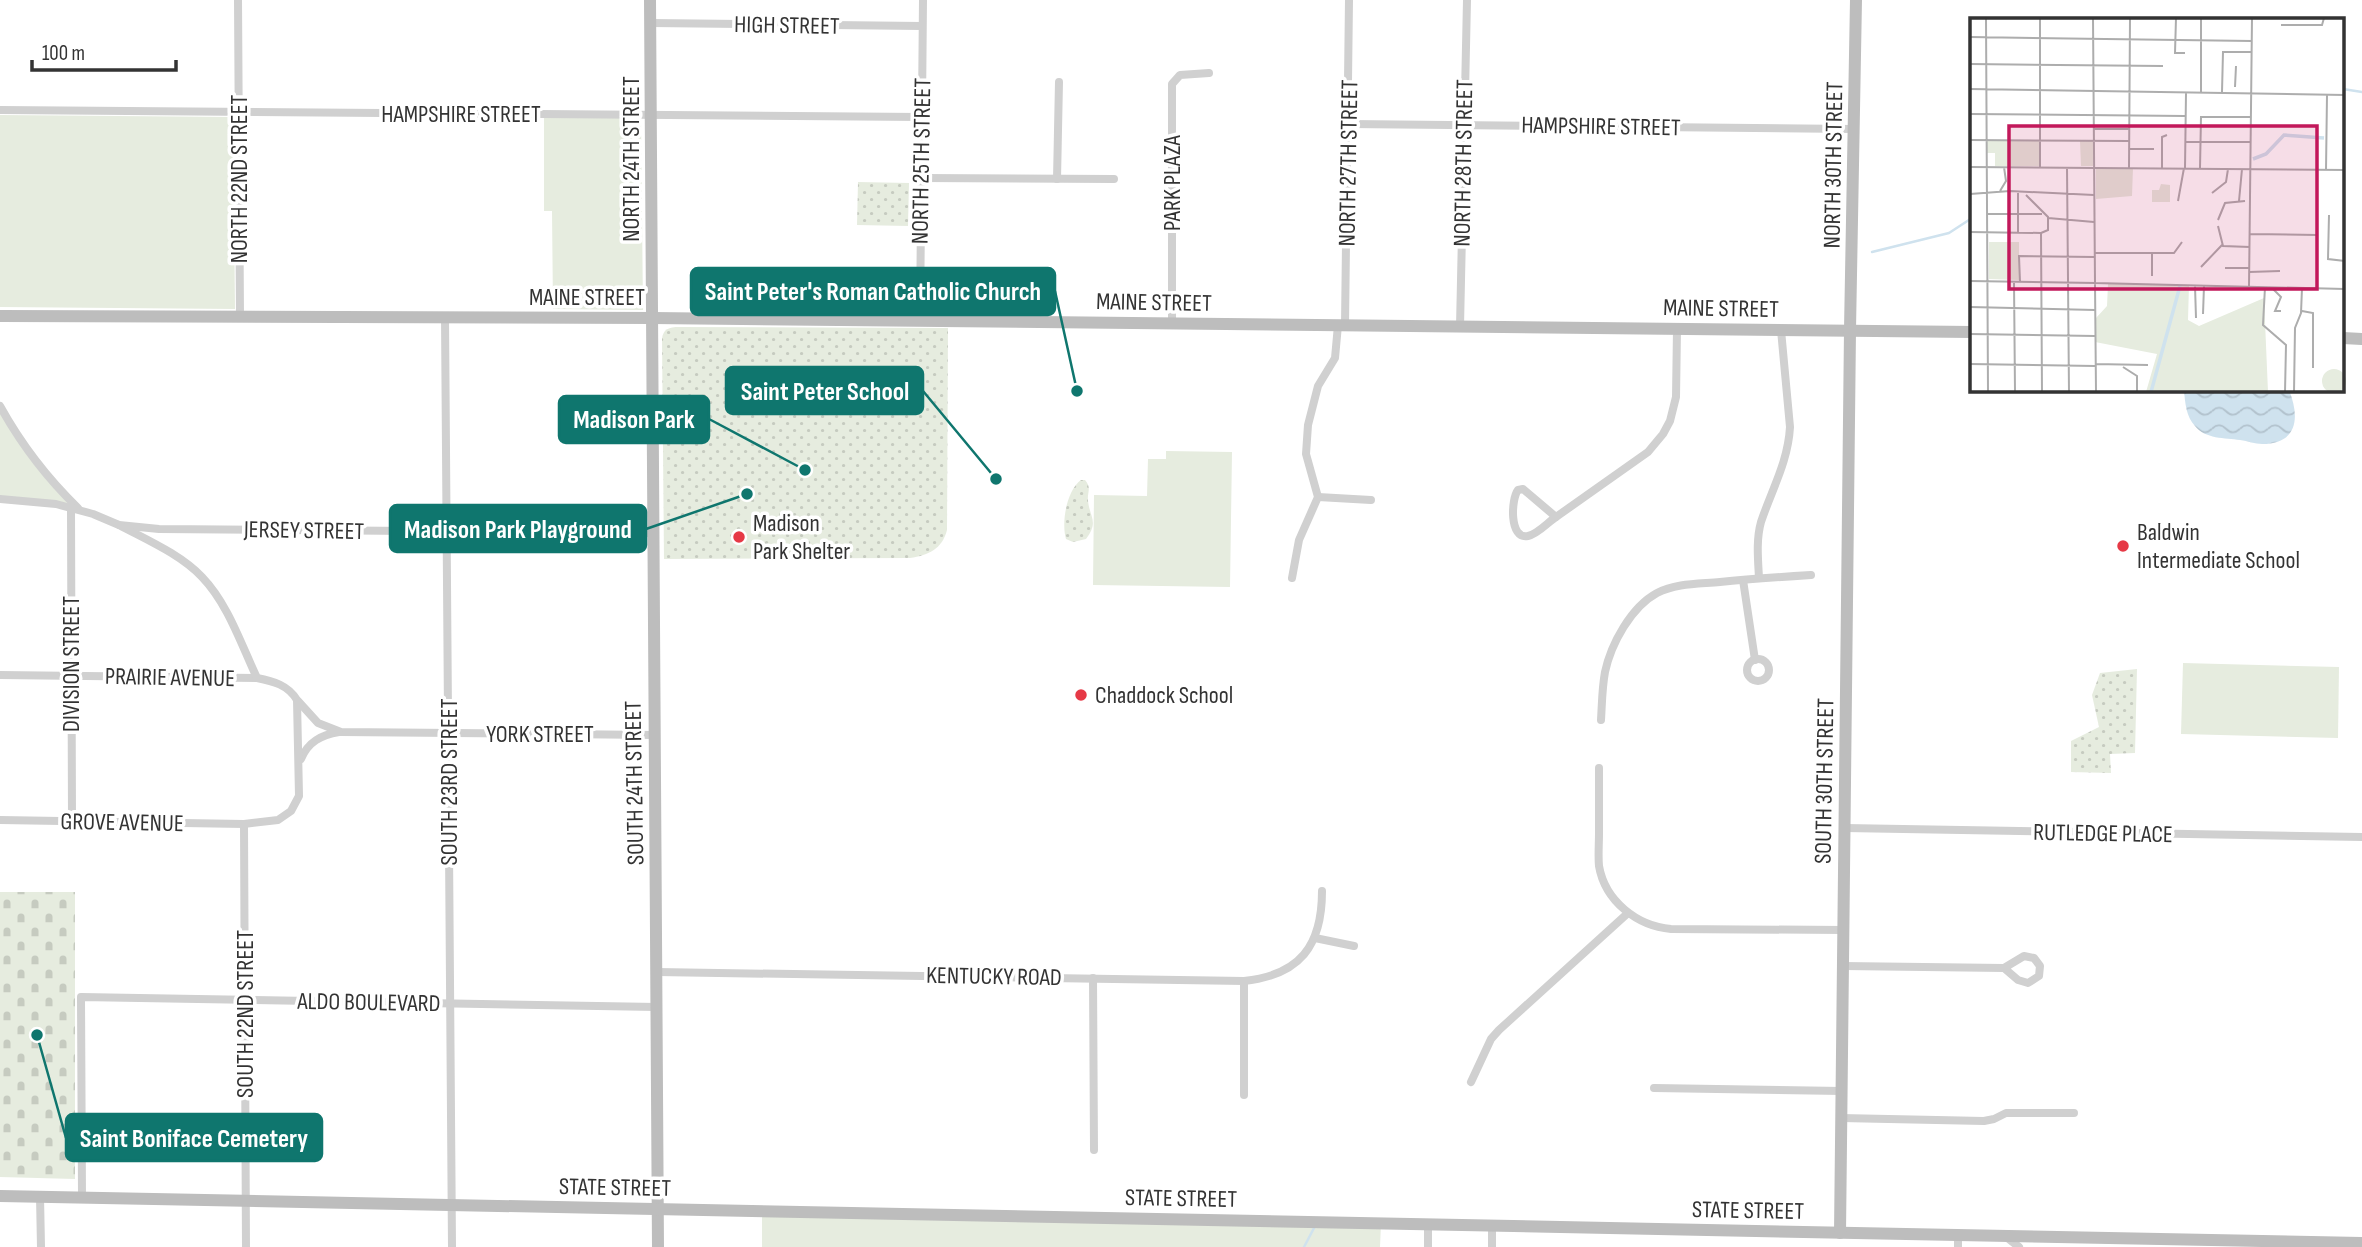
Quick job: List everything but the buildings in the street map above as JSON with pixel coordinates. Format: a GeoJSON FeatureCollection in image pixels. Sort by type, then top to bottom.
{"type":"FeatureCollection","features":[{"type":"Feature","properties":{"kind":"street","name":"NORTH 22ND STREET"},"geometry":{"type":"LineString","coordinates":[[238,0],[240,317]]}},
{"type":"Feature","properties":{"kind":"street","name":"NORTH 24TH STREET"},"geometry":{"type":"LineString","coordinates":[[650,0],[653,318]]}},
{"type":"Feature","properties":{"kind":"street","name":"NORTH 25TH STREET"},"geometry":{"type":"LineString","coordinates":[[920,321],[923,0]]}},
{"type":"Feature","properties":{"kind":"street","name":"NORTH 27TH STREET"},"geometry":{"type":"LineString","coordinates":[[1318,497],[1307,465],[1306,442],[1310,410],[1318,386],[1335,358],[1342,326],[1349,0]]}},
{"type":"Feature","properties":{"kind":"street","name":"NORTH 28TH STREET"},"geometry":{"type":"LineString","coordinates":[[1460,327],[1467,0]]}},
{"type":"Feature","properties":{"kind":"street","name":"NORTH 30TH STREET"},"geometry":{"type":"LineString","coordinates":[[1850,330],[1856,0]]}},
{"type":"Feature","properties":{"kind":"street","name":"HIGH STREET"},"geometry":{"type":"LineString","coordinates":[[651,23],[922,26]]}},
{"type":"Feature","properties":{"kind":"street","name":"PARK PLAZA"},"geometry":{"type":"LineString","coordinates":[[1172,324],[1172,84],[1184,74],[1209,74]]}},
{"type":"Feature","properties":{"kind":"street"},"geometry":{"type":"LineString","coordinates":[[1057,178],[1059,82]]}},
{"type":"Feature","properties":{"kind":"street","name":"HAMPSHIRE STREET"},"geometry":{"type":"LineString","coordinates":[[0,110],[921,117]]}},
{"type":"Feature","properties":{"kind":"street","name":"HAMPSHIRE STREET"},"geometry":{"type":"LineString","coordinates":[[1348,124],[1854,129]]}},
{"type":"Feature","properties":{"kind":"street"},"geometry":{"type":"LineString","coordinates":[[921,178],[1114,179]]}},
{"type":"Feature","properties":{"kind":"street","name":"MAINE STREET"},"geometry":{"type":"LineString","coordinates":[[0,316],[653,318],[1970,332]]}},
{"type":"Feature","properties":{"kind":"street","name":"SOUTH 23RD STREET"},"geometry":{"type":"LineString","coordinates":[[445,317],[452,1247]]}},
{"type":"Feature","properties":{"kind":"street","name":"SOUTH 24TH STREET"},"geometry":{"type":"LineString","coordinates":[[653,318],[658,1247]]}},
{"type":"Feature","properties":{"kind":"street"},"geometry":{"type":"LineString","coordinates":[[1556,517],[1527,491],[1523,489],[1515,494],[1514,527],[1520,535],[1531,536],[1648,452],[1670,421],[1676,397],[1677,329]]}},
{"type":"Feature","properties":{"kind":"street"},"geometry":{"type":"LineString","coordinates":[[1759,578],[1758,543],[1761,522],[1785,461],[1789,442],[1781,330]]}},
{"type":"Feature","properties":{"kind":"street","name":"SOUTH 30TH STREET"},"geometry":{"type":"LineString","coordinates":[[1840,1233],[1850,330]]}},
{"type":"Feature","properties":{"kind":"street"},"geometry":{"type":"LineString","coordinates":[[2344,338],[2362,339]]}},
{"type":"Feature","properties":{"kind":"street"},"geometry":{"type":"LineString","coordinates":[[0,406],[40,467],[75,509]]}},
{"type":"Feature","properties":{"kind":"street"},"geometry":{"type":"LineString","coordinates":[[1292,578],[1299,540],[1318,497],[1371,500]]}},
{"type":"Feature","properties":{"kind":"street","name":"JERSEY STREET"},"geometry":{"type":"LineString","coordinates":[[0,499],[32,500],[75,509],[119,525],[159,529],[654,533]]}},
{"type":"Feature","properties":{"kind":"street","name":"DIVISION STREET"},"geometry":{"type":"LineString","coordinates":[[72,821],[70,676],[75,509]]}},
{"type":"Feature","properties":{"kind":"street"},"geometry":{"type":"LineString","coordinates":[[119,525],[169,552],[201,576],[221,603],[257,678]]}},
{"type":"Feature","properties":{"kind":"street"},"geometry":{"type":"LineString","coordinates":[[1601,720],[1603,687],[1610,656],[1619,636],[1644,603],[1655,594],[1682,585],[1811,575]]}},
{"type":"Feature","properties":{"kind":"street"},"geometry":{"type":"LineString","coordinates":[[1743,580],[1755,660]]}},
{"type":"Feature","properties":{"kind":"street","name":"PRAIRIE AVENUE"},"geometry":{"type":"LineString","coordinates":[[0,675],[257,678]]}},
{"type":"Feature","properties":{"kind":"street","name":"YORK STREET"},"geometry":{"type":"LineString","coordinates":[[257,678],[281,685],[318,723],[341,732]]}},
{"type":"Feature","properties":{"kind":"street"},"geometry":{"type":"LineString","coordinates":[[297,700],[300,762]]}},
{"type":"Feature","properties":{"kind":"street","name":"YORK STREET"},"geometry":{"type":"LineString","coordinates":[[300,762],[311,744],[327,735],[341,732],[654,735]]}},
{"type":"Feature","properties":{"kind":"street","name":"GROVE AVENUE"},"geometry":{"type":"LineString","coordinates":[[0,820],[244,824],[271,822],[291,811],[299,796],[300,762]]}},
{"type":"Feature","properties":{"kind":"street"},"geometry":{"type":"LineString","coordinates":[[1599,768],[1599,865],[1607,888],[1628,913],[1649,925],[1671,929],[1844,930]]}},
{"type":"Feature","properties":{"kind":"street","name":"SOUTH 22ND STREET"},"geometry":{"type":"LineString","coordinates":[[244,824],[246,1247]]}},
{"type":"Feature","properties":{"kind":"street","name":"RUTLEDGE PLACE"},"geometry":{"type":"LineString","coordinates":[[1845,828],[2362,837]]}},
{"type":"Feature","properties":{"kind":"street","name":"KENTUCKY ROAD"},"geometry":{"type":"LineString","coordinates":[[657,972],[1244,981],[1272,976],[1292,967],[1306,953],[1315,939],[1321,921],[1322,891]]}},
{"type":"Feature","properties":{"kind":"street"},"geometry":{"type":"LineString","coordinates":[[1471,1082],[1491,1039],[1499,1030],[1628,913]]}},
{"type":"Feature","properties":{"kind":"street"},"geometry":{"type":"LineString","coordinates":[[1315,939],[1354,946]]}},
{"type":"Feature","properties":{"kind":"street"},"geometry":{"type":"LineString","coordinates":[[1843,966],[2004,968]]}},
{"type":"Feature","properties":{"kind":"street"},"geometry":{"type":"LineString","coordinates":[[1093,978],[1094,1150]]}},
{"type":"Feature","properties":{"kind":"street"},"geometry":{"type":"LineString","coordinates":[[1244,981],[1244,1095]]}},
{"type":"Feature","properties":{"kind":"street","name":"ALDO BOULEVARD"},"geometry":{"type":"LineString","coordinates":[[82,1197],[81,997],[657,1007]]}},
{"type":"Feature","properties":{"kind":"street"},"geometry":{"type":"LineString","coordinates":[[1654,1088],[1842,1091]]}},
{"type":"Feature","properties":{"kind":"street"},"geometry":{"type":"LineString","coordinates":[[1841,1118],[1984,1121],[2006,1113],[2074,1112]]}},
{"type":"Feature","properties":{"kind":"street","name":"STATE STREET"},"geometry":{"type":"LineString","coordinates":[[0,1196],[1840,1233],[1958,1241],[2005,1236],[2243,1244],[2362,1243]]}},
{"type":"Feature","properties":{"kind":"street"},"geometry":{"type":"LineString","coordinates":[[40,1196],[41,1247]]}},
{"type":"Feature","properties":{"kind":"street"},"geometry":{"type":"LineString","coordinates":[[1428,1224],[1428,1247]]}},
{"type":"Feature","properties":{"kind":"street"},"geometry":{"type":"LineString","coordinates":[[1492,1226],[1492,1247]]}},
{"type":"Feature","properties":{"kind":"street"},"geometry":{"type":"LineString","coordinates":[[2005,1236],[2019,1247]]}},
{"type":"Feature","properties":{"kind":"green space"},"geometry":{"type":"Polygon","coordinates":[[[0,115],[233,117],[235,309],[0,307],[0,115]]]}},
{"type":"Feature","properties":{"kind":"green space"},"geometry":{"type":"Polygon","coordinates":[[[544,117],[641,118],[643,310],[553,309],[552,211],[544,211],[544,117]]]}},
{"type":"Feature","properties":{"kind":"green space"},"geometry":{"type":"Polygon","coordinates":[[[858,182],[909,183],[908,226],[857,225],[858,182]]]}},
{"type":"Feature","properties":{"kind":"green space"},"geometry":{"type":"Polygon","coordinates":[[[948,328],[947,530],[938,546],[929,553],[910,558],[664,559],[662,339],[667,329],[948,328]]]}},
{"type":"Feature","properties":{"kind":"green space"},"geometry":{"type":"Polygon","coordinates":[[[0,408],[75,507],[0,498],[0,408]]]}},
{"type":"Feature","properties":{"kind":"green space"},"geometry":{"type":"Polygon","coordinates":[[[1166,451],[1232,452],[1230,587],[1093,585],[1094,495],[1147,496],[1148,459],[1166,459],[1166,451]]]}},
{"type":"Feature","properties":{"kind":"green space"},"geometry":{"type":"Polygon","coordinates":[[[1081,480],[1085,480],[1088,485],[1093,524],[1086,539],[1073,542],[1066,539],[1065,515],[1072,491],[1081,480]]]}},
{"type":"Feature","properties":{"kind":"green space"},"geometry":{"type":"Polygon","coordinates":[[[2183,663],[2339,667],[2338,738],[2181,734],[2183,663]]]}},
{"type":"Feature","properties":{"kind":"green space"},"geometry":{"type":"Polygon","coordinates":[[[2137,669],[2135,753],[2110,754],[2111,773],[2071,772],[2071,741],[2099,727],[2092,695],[2100,673],[2137,669]]]}},
{"type":"Feature","properties":{"kind":"green space"},"geometry":{"type":"Polygon","coordinates":[[[0,892],[75,892],[75,1179],[0,1177],[0,892]]]}},
{"type":"Feature","properties":{"kind":"green space"},"geometry":{"type":"Polygon","coordinates":[[[762,1210],[1381,1223],[1380,1247],[762,1247],[762,1210]]]}},
{"type":"Feature","properties":{"kind":"water"},"geometry":{"type":"Polygon","coordinates":[[[2184,392],[2290,392],[2295,419],[2289,434],[2283,439],[2259,444],[2210,436],[2199,430],[2186,409],[2184,392]]]}},
{"type":"Feature","properties":{"kind":"waterway"},"geometry":{"type":"LineString","coordinates":[[2344,89],[2362,92]]}},
{"type":"Feature","properties":{"kind":"waterway"},"geometry":{"type":"LineString","coordinates":[[1872,252],[1949,233],[1970,219]]}},
{"type":"Feature","properties":{"kind":"waterway"},"geometry":{"type":"LineString","coordinates":[[1304,1247],[1314,1228]]}},
{"type":"Feature","properties":{"kind":"place","name":"Saint Peter's Roman Catholic Church"},"geometry":{"type":"Point","coordinates":[1077,391]}},
{"type":"Feature","properties":{"kind":"place","name":"Madison Park"},"geometry":{"type":"Point","coordinates":[805,470]}},
{"type":"Feature","properties":{"kind":"place","name":"Saint Peter School"},"geometry":{"type":"Point","coordinates":[996,479]}},
{"type":"Feature","properties":{"kind":"place","name":"Madison Park Playground"},"geometry":{"type":"Point","coordinates":[747,494]}},
{"type":"Feature","properties":{"kind":"place","name":"Madison Park Shelter"},"geometry":{"type":"Point","coordinates":[739,537]}},
{"type":"Feature","properties":{"kind":"place","name":"Baldwin Intermediate School"},"geometry":{"type":"Point","coordinates":[2123,546]}},
{"type":"Feature","properties":{"kind":"place","name":"Chaddock School"},"geometry":{"type":"Point","coordinates":[1081,695]}},
{"type":"Feature","properties":{"kind":"place","name":"Saint Boniface Cemetery"},"geometry":{"type":"Point","coordinates":[37,1035]}}]}
